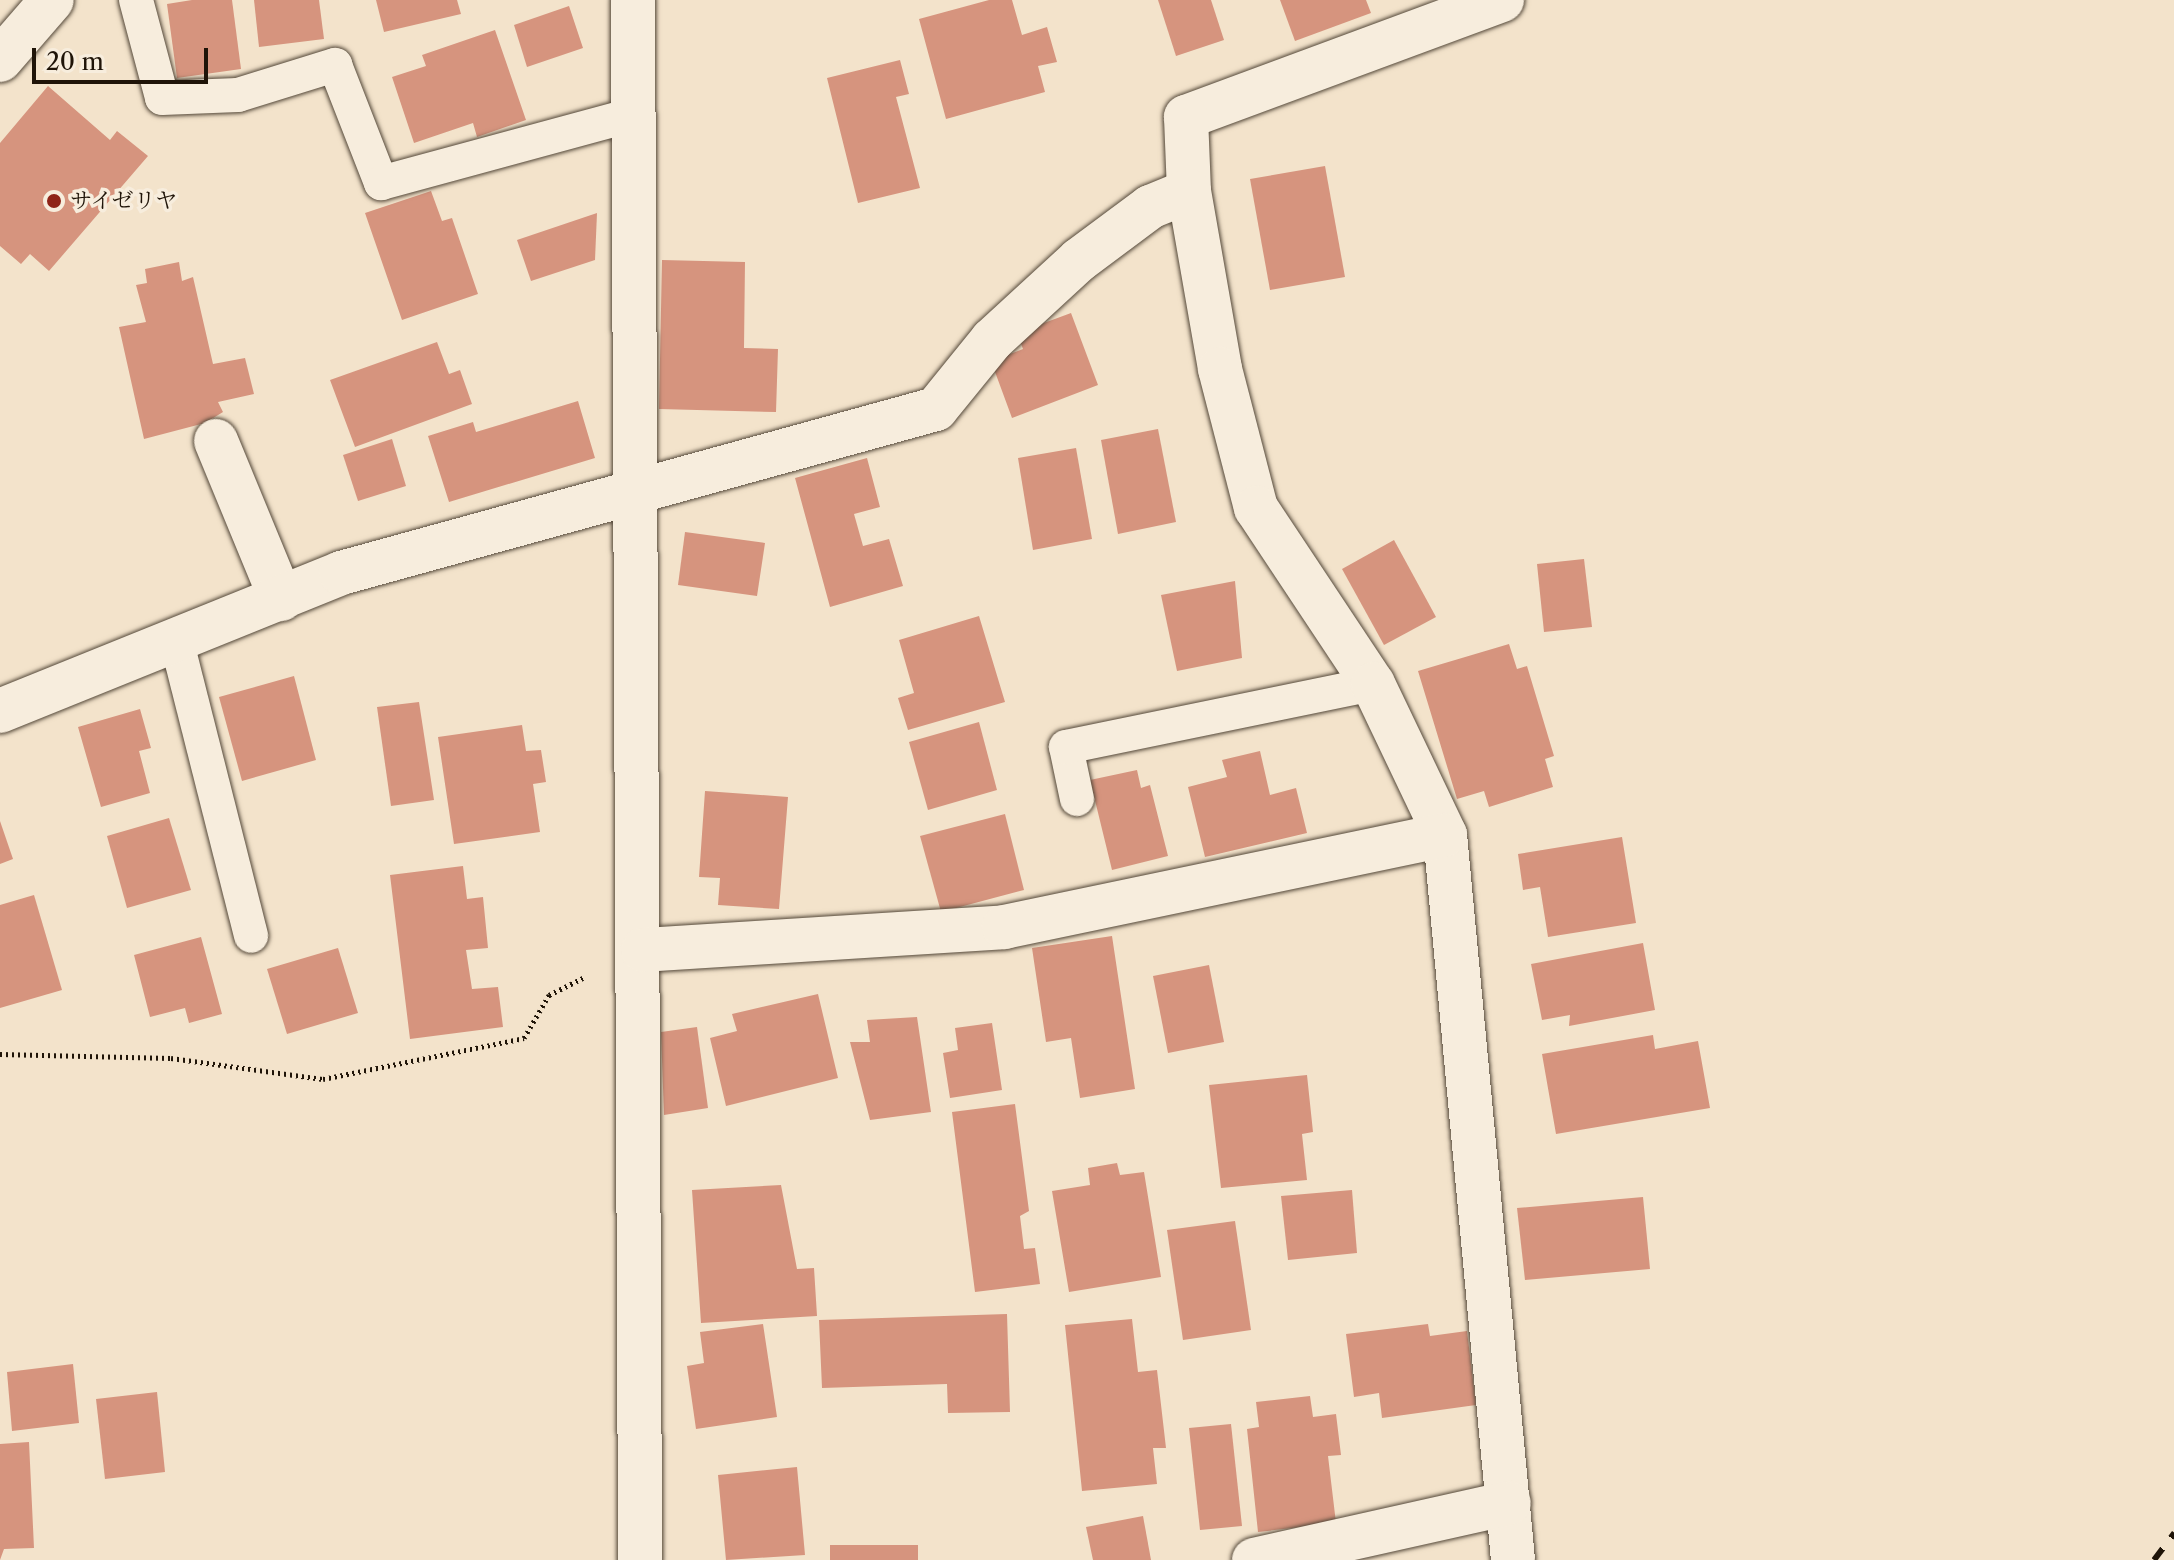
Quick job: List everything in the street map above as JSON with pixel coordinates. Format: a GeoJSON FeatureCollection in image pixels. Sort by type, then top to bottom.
{"type":"FeatureCollection","features":[{"type":"Feature","properties":{"kind":"street"},"geometry":{"type":"LineString","coordinates":[[0,60],[52,0]]}},
{"type":"Feature","properties":{"kind":"street"},"geometry":{"type":"LineString","coordinates":[[633,0],[641,491],[643,950],[640,1560]]}},
{"type":"Feature","properties":{"kind":"street"},"geometry":{"type":"LineString","coordinates":[[1502,0],[1186,117],[1189,191],[1220,369],[1256,508],[1373,684],[1445,835],[1513,1560]]}},
{"type":"Feature","properties":{"kind":"street"},"geometry":{"type":"LineString","coordinates":[[0,711],[177,643],[341,573],[936,409],[992,340],[1079,260],[1150,207],[1189,191]]}},
{"type":"Feature","properties":{"kind":"street"},"geometry":{"type":"LineString","coordinates":[[216,441],[281,599]]}},
{"type":"Feature","properties":{"kind":"street"},"geometry":{"type":"LineString","coordinates":[[643,950],[1004,927],[1445,835]]}},
{"type":"Feature","properties":{"kind":"street"},"geometry":{"type":"LineString","coordinates":[[1254,1560],[1509,1503]]}},
{"type":"Feature","properties":{"kind":"lane"},"geometry":{"type":"LineString","coordinates":[[136,0],[162,98],[238,95],[335,65],[381,183],[635,114]]}},
{"type":"Feature","properties":{"kind":"lane"},"geometry":{"type":"LineString","coordinates":[[177,643],[251,936]]}},
{"type":"Feature","properties":{"kind":"lane"},"geometry":{"type":"LineString","coordinates":[[1077,799],[1066,747],[1373,684]]}},
{"type":"Feature","properties":{"kind":"path"},"geometry":{"type":"LineString","coordinates":[[0,1054],[171,1058],[323,1079],[524,1038],[549,995],[643,950]]}},
{"type":"Feature","properties":{"kind":"building"},"geometry":{"type":"Polygon","coordinates":[[[192,0],[232,0],[241,69],[177,78],[167,4],[192,0]]]}},
{"type":"Feature","properties":{"kind":"building"},"geometry":{"type":"Polygon","coordinates":[[[254,0],[319,0],[324,39],[259,47],[254,0]]]}},
{"type":"Feature","properties":{"kind":"building"},"geometry":{"type":"Polygon","coordinates":[[[376,0],[457,0],[461,14],[384,32],[376,0]]]}},
{"type":"Feature","properties":{"kind":"building"},"geometry":{"type":"Polygon","coordinates":[[[989,0],[1012,0],[1022,35],[1047,27],[1057,62],[1038,66],[1045,92],[946,119],[919,19],[989,0]]]}},
{"type":"Feature","properties":{"kind":"building"},"geometry":{"type":"Polygon","coordinates":[[[1158,0],[1211,0],[1224,40],[1176,56],[1158,0]]]}},
{"type":"Feature","properties":{"kind":"building"},"geometry":{"type":"Polygon","coordinates":[[[1280,0],[1366,0],[1371,13],[1295,41],[1280,0]]]}},
{"type":"Feature","properties":{"kind":"building"},"geometry":{"type":"Polygon","coordinates":[[[569,6],[583,48],[527,67],[514,25],[569,6]]]}},
{"type":"Feature","properties":{"kind":"building"},"geometry":{"type":"Polygon","coordinates":[[[495,30],[526,120],[477,137],[473,123],[414,143],[392,77],[426,66],[422,55],[495,30]]]}},
{"type":"Feature","properties":{"kind":"building"},"geometry":{"type":"Polygon","coordinates":[[[900,60],[909,94],[896,97],[920,188],[858,203],[827,78],[900,60]]]}},
{"type":"Feature","properties":{"kind":"building","name":"サイゼリヤ"},"geometry":{"type":"Polygon","coordinates":[[[48,86],[110,140],[117,131],[148,156],[49,271],[30,254],[21,264],[0,246],[0,143],[48,86]]]}},
{"type":"Feature","properties":{"kind":"building"},"geometry":{"type":"Polygon","coordinates":[[[1325,166],[1345,277],[1270,290],[1250,179],[1325,166]]]}},
{"type":"Feature","properties":{"kind":"building"},"geometry":{"type":"Polygon","coordinates":[[[431,191],[442,221],[452,218],[478,294],[402,320],[365,213],[431,191]]]}},
{"type":"Feature","properties":{"kind":"building"},"geometry":{"type":"Polygon","coordinates":[[[597,213],[595,260],[531,281],[517,240],[597,213]]]}},
{"type":"Feature","properties":{"kind":"building"},"geometry":{"type":"Polygon","coordinates":[[[662,260],[745,262],[744,348],[778,349],[776,412],[659,409],[662,260]]]}},
{"type":"Feature","properties":{"kind":"building"},"geometry":{"type":"Polygon","coordinates":[[[179,262],[182,281],[193,277],[213,364],[245,358],[254,394],[218,402],[223,412],[205,423],[144,439],[119,327],[146,322],[136,285],[147,283],[145,269],[179,262]]]}},
{"type":"Feature","properties":{"kind":"building"},"geometry":{"type":"Polygon","coordinates":[[[1071,313],[1098,385],[1012,418],[991,361],[1023,349],[1017,333],[1071,313]]]}},
{"type":"Feature","properties":{"kind":"building"},"geometry":{"type":"Polygon","coordinates":[[[437,342],[449,374],[460,370],[472,404],[355,447],[330,380],[437,342]]]}},
{"type":"Feature","properties":{"kind":"building"},"geometry":{"type":"Polygon","coordinates":[[[578,401],[595,458],[449,502],[428,436],[473,422],[476,432],[578,401]]]}},
{"type":"Feature","properties":{"kind":"building"},"geometry":{"type":"Polygon","coordinates":[[[1158,429],[1176,522],[1118,534],[1101,440],[1158,429]]]}},
{"type":"Feature","properties":{"kind":"building"},"geometry":{"type":"Polygon","coordinates":[[[392,439],[406,486],[358,501],[343,455],[392,439]]]}},
{"type":"Feature","properties":{"kind":"building"},"geometry":{"type":"Polygon","coordinates":[[[1076,448],[1092,539],[1033,550],[1018,458],[1076,448]]]}},
{"type":"Feature","properties":{"kind":"building"},"geometry":{"type":"Polygon","coordinates":[[[867,458],[880,507],[854,514],[863,546],[889,539],[903,586],[830,607],[795,478],[867,458]]]}},
{"type":"Feature","properties":{"kind":"building"},"geometry":{"type":"Polygon","coordinates":[[[685,532],[765,543],[757,596],[678,585],[685,532]]]}},
{"type":"Feature","properties":{"kind":"building"},"geometry":{"type":"Polygon","coordinates":[[[1394,540],[1436,617],[1384,645],[1342,569],[1394,540]]]}},
{"type":"Feature","properties":{"kind":"building"},"geometry":{"type":"Polygon","coordinates":[[[1584,559],[1592,627],[1544,632],[1537,564],[1584,559]]]}},
{"type":"Feature","properties":{"kind":"building"},"geometry":{"type":"Polygon","coordinates":[[[1235,581],[1242,658],[1177,671],[1161,595],[1235,581]]]}},
{"type":"Feature","properties":{"kind":"building"},"geometry":{"type":"Polygon","coordinates":[[[979,616],[1005,702],[908,730],[898,698],[914,693],[899,640],[979,616]]]}},
{"type":"Feature","properties":{"kind":"building"},"geometry":{"type":"Polygon","coordinates":[[[1509,644],[1517,669],[1527,666],[1554,756],[1545,759],[1553,787],[1489,807],[1484,791],[1457,799],[1418,671],[1509,644]]]}},
{"type":"Feature","properties":{"kind":"building"},"geometry":{"type":"Polygon","coordinates":[[[294,676],[316,760],[242,781],[219,697],[294,676]]]}},
{"type":"Feature","properties":{"kind":"building"},"geometry":{"type":"Polygon","coordinates":[[[419,702],[434,800],[391,806],[377,707],[419,702]]]}},
{"type":"Feature","properties":{"kind":"building"},"geometry":{"type":"Polygon","coordinates":[[[140,709],[151,748],[139,751],[150,793],[101,807],[78,727],[140,709]]]}},
{"type":"Feature","properties":{"kind":"building"},"geometry":{"type":"Polygon","coordinates":[[[979,722],[997,790],[928,810],[909,742],[979,722]]]}},
{"type":"Feature","properties":{"kind":"building"},"geometry":{"type":"Polygon","coordinates":[[[522,725],[526,751],[541,750],[546,782],[533,784],[540,832],[454,844],[438,737],[522,725]]]}},
{"type":"Feature","properties":{"kind":"building"},"geometry":{"type":"Polygon","coordinates":[[[1260,751],[1270,795],[1296,788],[1307,833],[1205,857],[1188,787],[1227,777],[1222,760],[1260,751]]]}},
{"type":"Feature","properties":{"kind":"building"},"geometry":{"type":"Polygon","coordinates":[[[1137,770],[1141,788],[1150,785],[1168,856],[1112,870],[1090,780],[1137,770]]]}},
{"type":"Feature","properties":{"kind":"building"},"geometry":{"type":"Polygon","coordinates":[[[705,791],[788,797],[779,909],[718,905],[720,878],[699,877],[705,791]]]}},
{"type":"Feature","properties":{"kind":"building"},"geometry":{"type":"Polygon","coordinates":[[[1005,814],[1024,890],[941,912],[920,836],[1005,814]]]}},
{"type":"Feature","properties":{"kind":"building"},"geometry":{"type":"Polygon","coordinates":[[[169,818],[191,890],[127,908],[107,836],[169,818]]]}},
{"type":"Feature","properties":{"kind":"building"},"geometry":{"type":"Polygon","coordinates":[[[0,821],[13,859],[0,864],[0,821]]]}},
{"type":"Feature","properties":{"kind":"building"},"geometry":{"type":"Polygon","coordinates":[[[1622,837],[1636,923],[1548,937],[1540,887],[1523,890],[1518,854],[1622,837]]]}},
{"type":"Feature","properties":{"kind":"building"},"geometry":{"type":"Polygon","coordinates":[[[463,866],[467,899],[483,897],[488,948],[466,950],[472,989],[498,987],[503,1027],[410,1039],[390,875],[463,866]]]}},
{"type":"Feature","properties":{"kind":"building"},"geometry":{"type":"Polygon","coordinates":[[[34,895],[62,990],[0,1008],[0,905],[34,895]]]}},
{"type":"Feature","properties":{"kind":"building"},"geometry":{"type":"Polygon","coordinates":[[[1112,936],[1135,1089],[1080,1098],[1071,1038],[1046,1042],[1032,948],[1112,936]]]}},
{"type":"Feature","properties":{"kind":"building"},"geometry":{"type":"Polygon","coordinates":[[[201,937],[222,1014],[189,1023],[185,1008],[150,1017],[134,955],[201,937]]]}},
{"type":"Feature","properties":{"kind":"building"},"geometry":{"type":"Polygon","coordinates":[[[1643,943],[1655,1010],[1569,1026],[1570,1015],[1542,1020],[1531,964],[1643,943]]]}},
{"type":"Feature","properties":{"kind":"building"},"geometry":{"type":"Polygon","coordinates":[[[338,948],[358,1013],[287,1034],[267,969],[338,948]]]}},
{"type":"Feature","properties":{"kind":"building"},"geometry":{"type":"Polygon","coordinates":[[[1209,965],[1224,1042],[1168,1053],[1153,976],[1209,965]]]}},
{"type":"Feature","properties":{"kind":"building"},"geometry":{"type":"Polygon","coordinates":[[[818,994],[838,1078],[726,1106],[710,1038],[737,1031],[732,1014],[818,994]]]}},
{"type":"Feature","properties":{"kind":"building"},"geometry":{"type":"Polygon","coordinates":[[[917,1017],[931,1112],[870,1120],[850,1042],[870,1042],[867,1020],[917,1017]]]}},
{"type":"Feature","properties":{"kind":"building"},"geometry":{"type":"Polygon","coordinates":[[[992,1023],[1002,1090],[950,1098],[943,1053],[958,1050],[955,1028],[992,1023]]]}},
{"type":"Feature","properties":{"kind":"building"},"geometry":{"type":"Polygon","coordinates":[[[697,1027],[708,1108],[664,1115],[661,1032],[697,1027]]]}},
{"type":"Feature","properties":{"kind":"building"},"geometry":{"type":"Polygon","coordinates":[[[1653,1035],[1655,1049],[1698,1041],[1710,1108],[1556,1134],[1542,1054],[1653,1035]]]}},
{"type":"Feature","properties":{"kind":"building"},"geometry":{"type":"Polygon","coordinates":[[[1307,1075],[1313,1132],[1302,1134],[1307,1180],[1221,1188],[1209,1085],[1307,1075]]]}},
{"type":"Feature","properties":{"kind":"building"},"geometry":{"type":"Polygon","coordinates":[[[1015,1104],[1029,1211],[1020,1216],[1024,1249],[1035,1248],[1040,1284],[975,1292],[952,1112],[1015,1104]]]}},
{"type":"Feature","properties":{"kind":"building"},"geometry":{"type":"Polygon","coordinates":[[[1117,1163],[1120,1175],[1144,1172],[1161,1277],[1069,1292],[1052,1191],[1090,1185],[1088,1168],[1117,1163]]]}},
{"type":"Feature","properties":{"kind":"building"},"geometry":{"type":"Polygon","coordinates":[[[781,1185],[797,1269],[814,1268],[817,1316],[701,1323],[692,1190],[781,1185]]]}},
{"type":"Feature","properties":{"kind":"building"},"geometry":{"type":"Polygon","coordinates":[[[1352,1190],[1357,1253],[1288,1260],[1281,1196],[1352,1190]]]}},
{"type":"Feature","properties":{"kind":"building"},"geometry":{"type":"Polygon","coordinates":[[[1643,1197],[1650,1269],[1525,1280],[1517,1208],[1643,1197]]]}},
{"type":"Feature","properties":{"kind":"building"},"geometry":{"type":"Polygon","coordinates":[[[1235,1221],[1251,1330],[1183,1340],[1167,1230],[1235,1221]]]}},
{"type":"Feature","properties":{"kind":"building"},"geometry":{"type":"Polygon","coordinates":[[[1007,1314],[1010,1412],[948,1413],[947,1384],[822,1388],[819,1320],[1007,1314]]]}},
{"type":"Feature","properties":{"kind":"building"},"geometry":{"type":"Polygon","coordinates":[[[1132,1319],[1138,1372],[1157,1370],[1166,1448],[1153,1448],[1157,1484],[1082,1491],[1065,1325],[1132,1319]]]}},
{"type":"Feature","properties":{"kind":"building"},"geometry":{"type":"Polygon","coordinates":[[[763,1324],[777,1417],[696,1429],[687,1366],[704,1363],[700,1332],[763,1324]]]}},
{"type":"Feature","properties":{"kind":"building"},"geometry":{"type":"Polygon","coordinates":[[[1428,1324],[1430,1336],[1467,1331],[1476,1405],[1382,1418],[1379,1393],[1354,1397],[1346,1334],[1428,1324]]]}},
{"type":"Feature","properties":{"kind":"building"},"geometry":{"type":"Polygon","coordinates":[[[73,1364],[79,1423],[12,1431],[7,1372],[73,1364]]]}},
{"type":"Feature","properties":{"kind":"building"},"geometry":{"type":"Polygon","coordinates":[[[157,1392],[165,1472],[105,1479],[96,1399],[157,1392]]]}},
{"type":"Feature","properties":{"kind":"building"},"geometry":{"type":"Polygon","coordinates":[[[1310,1396],[1313,1417],[1336,1414],[1341,1455],[1328,1456],[1336,1523],[1258,1532],[1247,1429],[1259,1427],[1256,1402],[1310,1396]]]}},
{"type":"Feature","properties":{"kind":"building"},"geometry":{"type":"Polygon","coordinates":[[[1231,1424],[1242,1526],[1200,1530],[1189,1428],[1231,1424]]]}},
{"type":"Feature","properties":{"kind":"building"},"geometry":{"type":"Polygon","coordinates":[[[29,1442],[34,1548],[4,1549],[0,1560],[0,1444],[29,1442]]]}},
{"type":"Feature","properties":{"kind":"building"},"geometry":{"type":"Polygon","coordinates":[[[797,1467],[805,1555],[726,1560],[718,1475],[797,1467]]]}},
{"type":"Feature","properties":{"kind":"building"},"geometry":{"type":"Polygon","coordinates":[[[1143,1516],[1151,1560],[1093,1560],[1086,1527],[1143,1516]]]}},
{"type":"Feature","properties":{"kind":"building"},"geometry":{"type":"Polygon","coordinates":[[[830,1545],[918,1545],[918,1560],[830,1560],[830,1545]]]}},
{"type":"Feature","properties":{"kind":"railway"},"geometry":{"type":"LineString","coordinates":[[2154,1560],[2174,1533]]}},
{"type":"Feature","properties":{"kind":"place","name":"サイゼリヤ"},"geometry":{"type":"Point","coordinates":[54,201]}}]}
